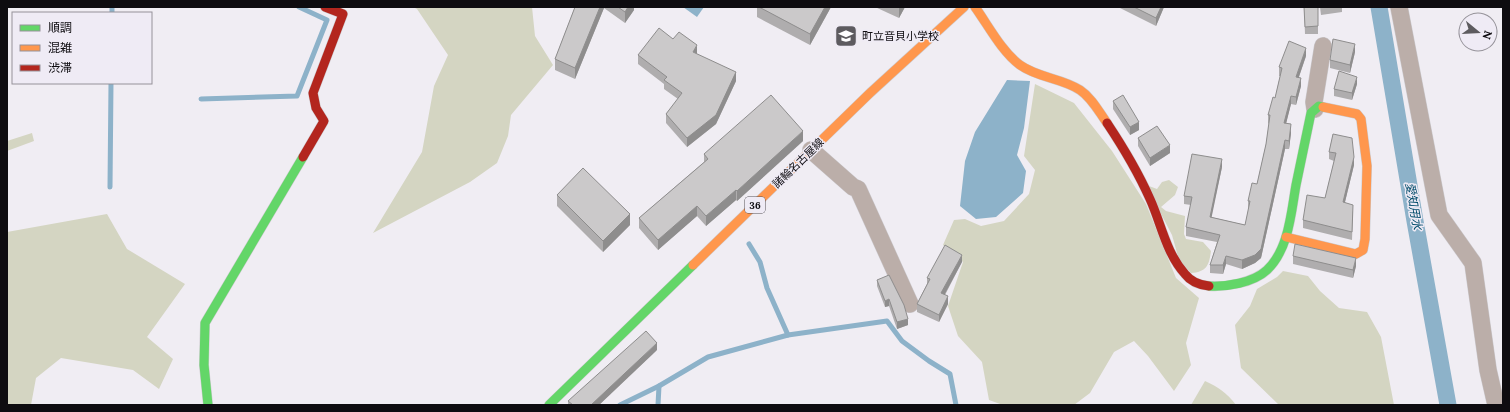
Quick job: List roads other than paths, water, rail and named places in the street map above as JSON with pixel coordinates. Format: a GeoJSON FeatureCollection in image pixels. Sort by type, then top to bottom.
{"type":"FeatureCollection","features":[{"type":"Feature","properties":{"kind":"street"},"geometry":{"type":"LineString","coordinates":[[208,405],[204,366],[205,323],[324,122],[314,108],[312,101],[313,93],[343,14],[325,7]]}},
{"type":"Feature","properties":{"kind":"street","name":"諸輪名古屋線"},"geometry":{"type":"LineString","coordinates":[[548,405],[870,93],[964,7]]}},
{"type":"Feature","properties":{"kind":"street"},"geometry":{"type":"LineString","coordinates":[[975,7],[1005,50],[1020,66],[1071,86],[1086,96],[1115,133],[1134,167],[1150,199],[1177,263],[1193,282],[1202,286],[1240,283],[1263,273],[1281,250],[1286,237],[1311,113],[1320,106],[1357,114],[1361,119],[1367,166],[1365,239],[1363,250],[1356,254],[1286,237]]}},
{"type":"Feature","properties":{"kind":"street"},"geometry":{"type":"LineString","coordinates":[[1399,7],[1439,214],[1473,263],[1487,363],[1496,405]]}},
{"type":"Feature","properties":{"kind":"street"},"geometry":{"type":"LineString","coordinates":[[1315,109],[1314,102],[1323,46]]}},
{"type":"Feature","properties":{"kind":"street"},"geometry":{"type":"LineString","coordinates":[[811,150],[852,187],[858,189],[910,304]]}},
{"type":"Feature","properties":{"kind":"water"},"geometry":{"type":"Polygon","coordinates":[[[683,7],[704,7],[697,17],[683,7]]]}},
{"type":"Feature","properties":{"kind":"water"},"geometry":{"type":"Polygon","coordinates":[[[1007,80],[1030,81],[1024,128],[1017,155],[1026,171],[1023,193],[996,217],[976,219],[960,206],[965,161],[975,132],[1007,80]]]}},
{"type":"Feature","properties":{"kind":"waterway"},"geometry":{"type":"LineString","coordinates":[[112,7],[112,12]]}},
{"type":"Feature","properties":{"kind":"waterway"},"geometry":{"type":"LineString","coordinates":[[201,99],[297,96],[327,20],[299,7]]}},
{"type":"Feature","properties":{"kind":"waterway","name":"愛知用水"},"geometry":{"type":"LineString","coordinates":[[1379,7],[1448,405]]}},
{"type":"Feature","properties":{"kind":"waterway"},"geometry":{"type":"LineString","coordinates":[[110,187],[111,84]]}},
{"type":"Feature","properties":{"kind":"waterway"},"geometry":{"type":"LineString","coordinates":[[749,244],[760,262],[767,288],[788,335]]}},
{"type":"Feature","properties":{"kind":"waterway"},"geometry":{"type":"LineString","coordinates":[[620,405],[659,386],[708,357],[788,335],[887,321],[902,341],[950,374],[956,405]]}},
{"type":"Feature","properties":{"kind":"waterway"},"geometry":{"type":"LineString","coordinates":[[658,405],[659,386]]}},
{"type":"Feature","properties":{"kind":"place","name":"町立音貝小学校"},"geometry":{"type":"Point","coordinates":[846,36]}}]}
